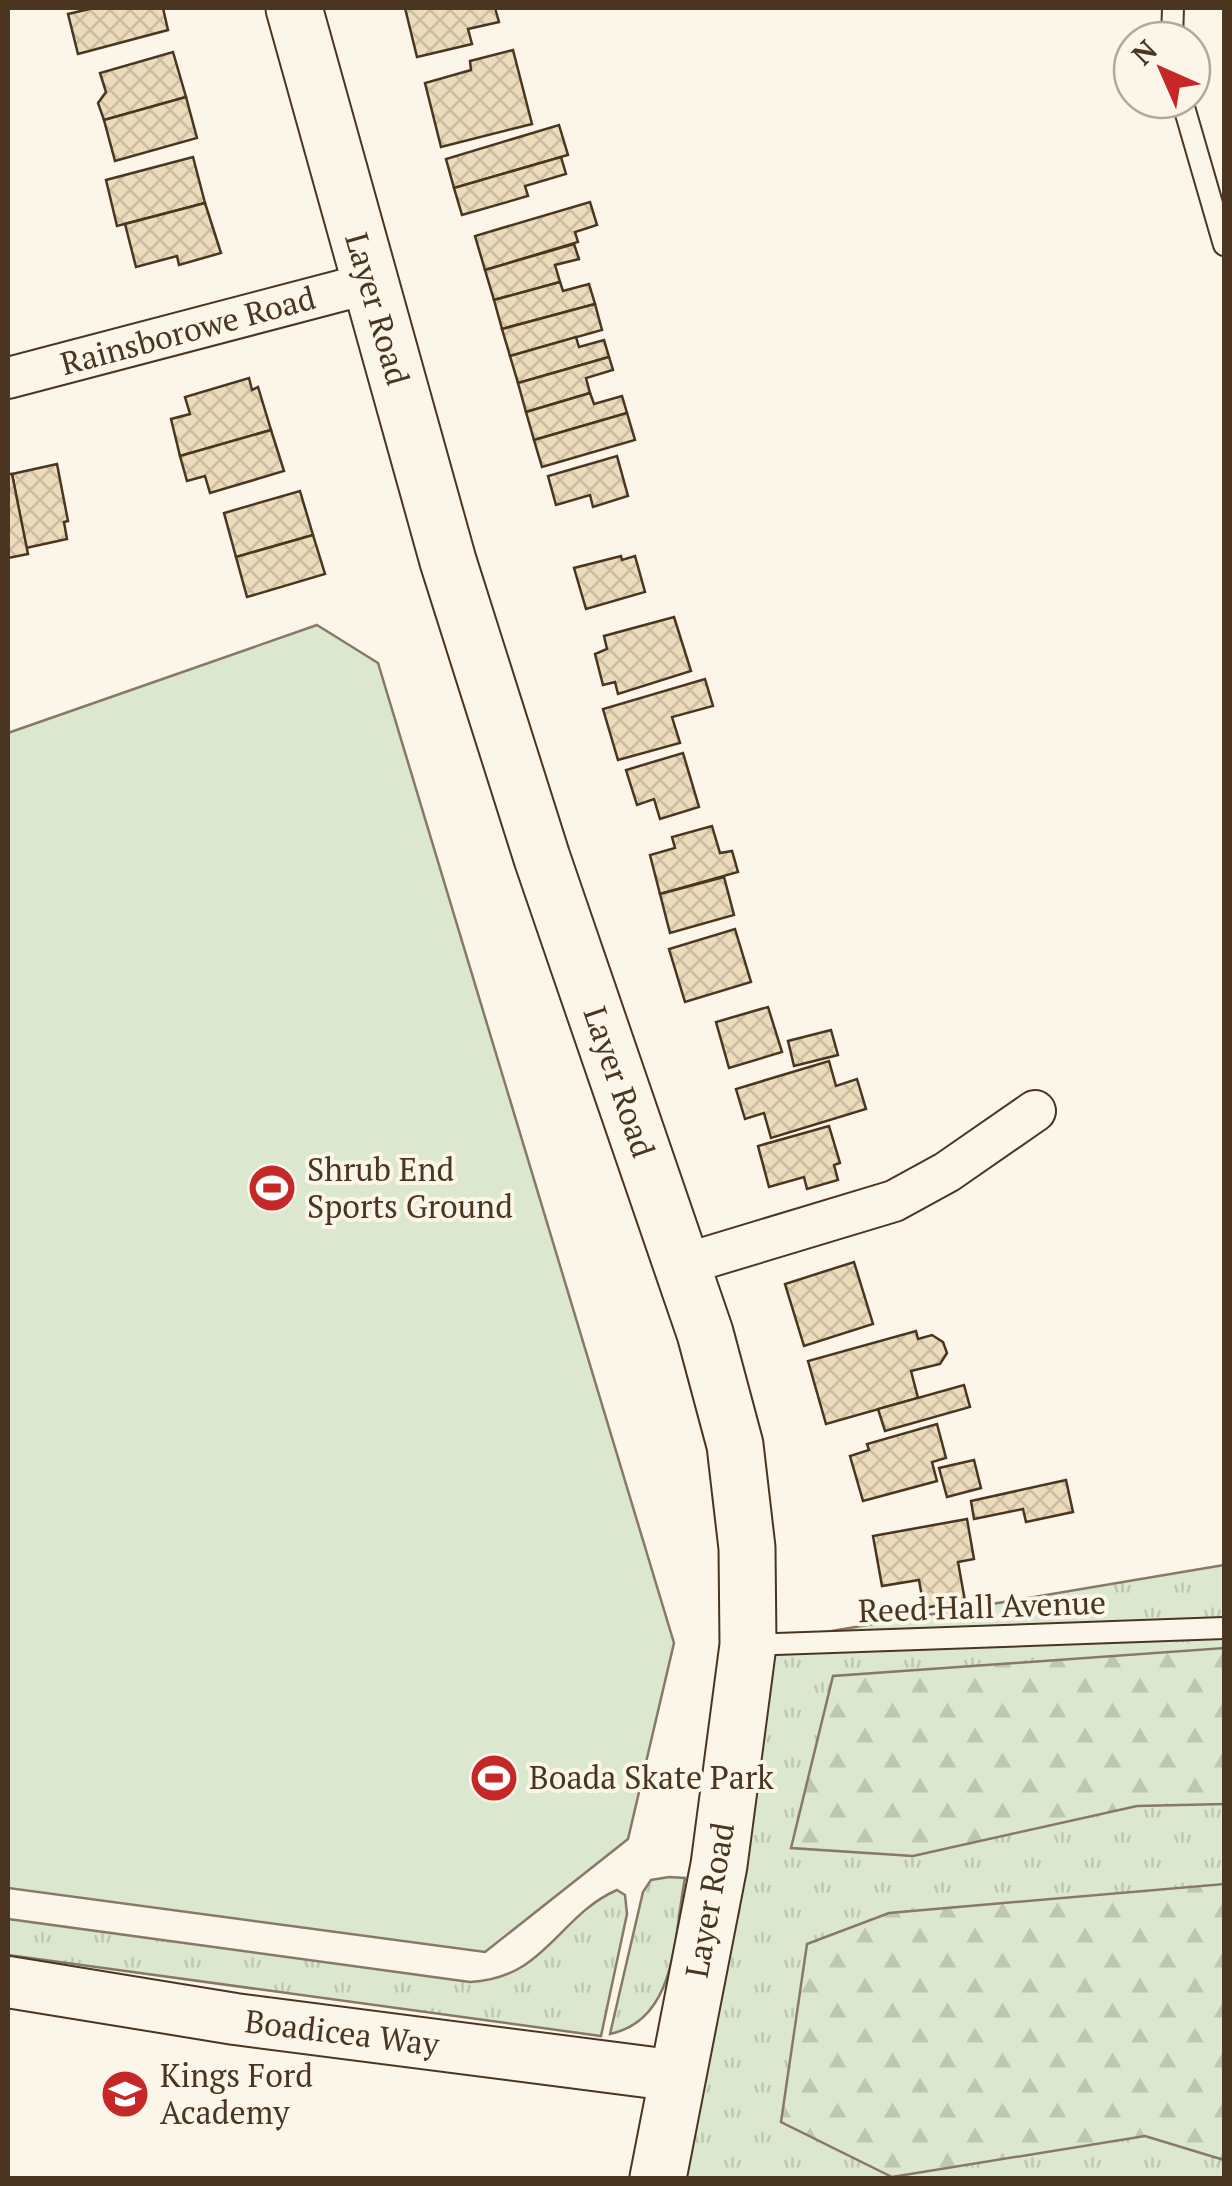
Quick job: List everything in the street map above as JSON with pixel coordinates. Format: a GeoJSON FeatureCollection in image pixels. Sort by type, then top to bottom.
{"type":"FeatureCollection","features":[{"type":"Feature","properties":{"kind":"main road","name":"Layer Road"},"geometry":{"type":"LineString","coordinates":[[294,8],[487,688],[682,1265],[736,1445],[748,1548],[748,1645],[719,1865],[658,2178]]}},
{"type":"Feature","properties":{"kind":"street","name":"Rainsborowe Road"},"geometry":{"type":"LineString","coordinates":[[8,378],[370,284]]}},
{"type":"Feature","properties":{"kind":"street"},"geometry":{"type":"LineString","coordinates":[[682,1265],[894,1201],[947,1172],[1036,1111]]}},
{"type":"Feature","properties":{"kind":"street","name":"Boadicea Way"},"geometry":{"type":"LineString","coordinates":[[8,1982],[235,2019],[678,2076]]}},
{"type":"Feature","properties":{"kind":"lane"},"geometry":{"type":"LineString","coordinates":[[1188,120],[1223,236]]}},
{"type":"Feature","properties":{"kind":"lane","name":"Reed Hall Avenue"},"geometry":{"type":"LineString","coordinates":[[748,1645],[1221,1628]]}},
{"type":"Feature","properties":{"kind":"green space","name":"Shrub End Sports Ground"},"geometry":{"type":"Polygon","coordinates":[[[317,625],[378,663],[674,1643],[628,1839],[485,1952],[8,1888],[8,733],[317,625]]]}},
{"type":"Feature","properties":{"kind":"green space"},"geometry":{"type":"Polygon","coordinates":[[[1224,1565],[1224,2178],[675,2178],[748,1645],[1224,1565]]]}},
{"type":"Feature","properties":{"kind":"green space"},"geometry":{"type":"Polygon","coordinates":[[[1224,1648],[1224,1804],[1137,1806],[913,1856],[791,1848],[833,1676],[1224,1648]]]}},
{"type":"Feature","properties":{"kind":"green space"},"geometry":{"type":"Polygon","coordinates":[[[685,1878],[674,1948],[661,1993],[632,2026],[610,2034],[643,1892],[651,1880],[685,1878]]]}},
{"type":"Feature","properties":{"kind":"green space"},"geometry":{"type":"Polygon","coordinates":[[[1224,1884],[1224,2160],[1145,2136],[892,2177],[781,2122],[807,1944],[889,1913],[1224,1884]]]}},
{"type":"Feature","properties":{"kind":"green space"},"geometry":{"type":"Polygon","coordinates":[[[617,1890],[625,1895],[627,1914],[601,2036],[8,1955],[8,1919],[470,1982],[516,1970],[580,1914],[617,1890]]]}},
{"type":"Feature","properties":{"kind":"building"},"geometry":{"type":"Polygon","coordinates":[[[94,8],[163,8],[168,30],[78,54],[68,14],[94,8]]]}},
{"type":"Feature","properties":{"kind":"building"},"geometry":{"type":"Polygon","coordinates":[[[405,8],[495,8],[499,22],[468,29],[472,44],[417,57],[405,8]]]}},
{"type":"Feature","properties":{"kind":"building"},"geometry":{"type":"Polygon","coordinates":[[[513,50],[532,124],[441,147],[425,83],[471,70],[470,61],[513,50]]]}},
{"type":"Feature","properties":{"kind":"building"},"geometry":{"type":"Polygon","coordinates":[[[173,52],[186,97],[104,120],[98,103],[106,92],[100,73],[173,52]]]}},
{"type":"Feature","properties":{"kind":"building"},"geometry":{"type":"Polygon","coordinates":[[[186,97],[197,138],[115,161],[104,120],[186,97]]]}},
{"type":"Feature","properties":{"kind":"building"},"geometry":{"type":"Polygon","coordinates":[[[559,125],[568,155],[454,188],[446,159],[559,125]]]}},
{"type":"Feature","properties":{"kind":"building"},"geometry":{"type":"Polygon","coordinates":[[[193,157],[205,203],[117,226],[106,180],[193,157]]]}},
{"type":"Feature","properties":{"kind":"building"},"geometry":{"type":"Polygon","coordinates":[[[561,157],[566,174],[525,186],[528,196],[462,215],[454,188],[561,157]]]}},
{"type":"Feature","properties":{"kind":"building"},"geometry":{"type":"Polygon","coordinates":[[[590,202],[597,225],[575,232],[578,242],[485,270],[475,236],[590,202]]]}},
{"type":"Feature","properties":{"kind":"building"},"geometry":{"type":"Polygon","coordinates":[[[205,203],[221,253],[179,265],[177,256],[136,267],[125,224],[205,203]]]}},
{"type":"Feature","properties":{"kind":"building"},"geometry":{"type":"Polygon","coordinates":[[[574,244],[579,259],[555,265],[560,282],[494,300],[485,270],[574,244]]]}},
{"type":"Feature","properties":{"kind":"building"},"geometry":{"type":"Polygon","coordinates":[[[560,282],[563,291],[589,284],[595,304],[502,329],[494,300],[560,282]]]}},
{"type":"Feature","properties":{"kind":"building"},"geometry":{"type":"Polygon","coordinates":[[[595,304],[602,330],[510,356],[502,329],[595,304]]]}},
{"type":"Feature","properties":{"kind":"building"},"geometry":{"type":"Polygon","coordinates":[[[576,337],[579,347],[604,340],[609,357],[518,383],[510,356],[576,337]]]}},
{"type":"Feature","properties":{"kind":"building"},"geometry":{"type":"Polygon","coordinates":[[[609,357],[613,370],[586,378],[590,393],[526,412],[518,383],[609,357]]]}},
{"type":"Feature","properties":{"kind":"building"},"geometry":{"type":"Polygon","coordinates":[[[249,378],[252,390],[258,387],[271,430],[180,456],[171,419],[190,414],[185,397],[249,378]]]}},
{"type":"Feature","properties":{"kind":"building"},"geometry":{"type":"Polygon","coordinates":[[[590,393],[594,404],[622,396],[627,413],[534,440],[526,412],[590,393]]]}},
{"type":"Feature","properties":{"kind":"building"},"geometry":{"type":"Polygon","coordinates":[[[627,413],[635,440],[542,467],[534,440],[627,413]]]}},
{"type":"Feature","properties":{"kind":"building"},"geometry":{"type":"Polygon","coordinates":[[[271,430],[284,471],[210,493],[205,476],[187,481],[180,456],[271,430]]]}},
{"type":"Feature","properties":{"kind":"building"},"geometry":{"type":"Polygon","coordinates":[[[617,456],[628,496],[593,507],[590,495],[556,505],[548,476],[617,456]]]}},
{"type":"Feature","properties":{"kind":"building"},"geometry":{"type":"Polygon","coordinates":[[[57,464],[68,521],[64,522],[67,539],[26,548],[12,474],[57,464]]]}},
{"type":"Feature","properties":{"kind":"building"},"geometry":{"type":"Polygon","coordinates":[[[8,474],[12,474],[28,554],[8,558],[8,474]]]}},
{"type":"Feature","properties":{"kind":"building"},"geometry":{"type":"Polygon","coordinates":[[[300,491],[313,535],[236,557],[224,513],[300,491]]]}},
{"type":"Feature","properties":{"kind":"building"},"geometry":{"type":"Polygon","coordinates":[[[313,535],[325,574],[247,597],[236,557],[313,535]]]}},
{"type":"Feature","properties":{"kind":"building"},"geometry":{"type":"Polygon","coordinates":[[[621,556],[622,560],[635,556],[645,592],[586,609],[574,568],[621,556]]]}},
{"type":"Feature","properties":{"kind":"building"},"geometry":{"type":"Polygon","coordinates":[[[674,617],[691,671],[618,694],[615,682],[603,685],[595,654],[607,649],[604,636],[674,617]]]}},
{"type":"Feature","properties":{"kind":"building"},"geometry":{"type":"Polygon","coordinates":[[[705,679],[713,706],[672,717],[680,743],[618,760],[603,709],[705,679]]]}},
{"type":"Feature","properties":{"kind":"building"},"geometry":{"type":"Polygon","coordinates":[[[683,753],[699,807],[660,819],[654,799],[637,805],[626,770],[683,753]]]}},
{"type":"Feature","properties":{"kind":"building"},"geometry":{"type":"Polygon","coordinates":[[[712,826],[720,853],[732,851],[738,872],[660,894],[650,855],[675,848],[672,837],[712,826]]]}},
{"type":"Feature","properties":{"kind":"building"},"geometry":{"type":"Polygon","coordinates":[[[724,877],[734,915],[670,933],[660,894],[724,877]]]}},
{"type":"Feature","properties":{"kind":"building"},"geometry":{"type":"Polygon","coordinates":[[[735,929],[751,982],[685,1002],[669,949],[735,929]]]}},
{"type":"Feature","properties":{"kind":"building"},"geometry":{"type":"Polygon","coordinates":[[[768,1007],[782,1052],[729,1068],[716,1022],[768,1007]]]}},
{"type":"Feature","properties":{"kind":"building"},"geometry":{"type":"Polygon","coordinates":[[[831,1030],[838,1055],[794,1066],[788,1041],[831,1030]]]}},
{"type":"Feature","properties":{"kind":"building"},"geometry":{"type":"Polygon","coordinates":[[[829,1061],[836,1086],[857,1079],[866,1109],[771,1138],[764,1113],[745,1119],[736,1089],[829,1061]]]}},
{"type":"Feature","properties":{"kind":"building"},"geometry":{"type":"Polygon","coordinates":[[[829,1126],[840,1163],[834,1165],[838,1180],[807,1189],[804,1177],[769,1187],[758,1146],[829,1126]]]}},
{"type":"Feature","properties":{"kind":"building"},"geometry":{"type":"Polygon","coordinates":[[[854,1262],[873,1324],[804,1346],[785,1284],[854,1262]]]}},
{"type":"Feature","properties":{"kind":"building"},"geometry":{"type":"Polygon","coordinates":[[[916,1331],[918,1339],[932,1335],[943,1342],[947,1353],[940,1364],[911,1371],[918,1398],[826,1424],[808,1361],[916,1331]]]}},
{"type":"Feature","properties":{"kind":"building"},"geometry":{"type":"Polygon","coordinates":[[[964,1385],[970,1407],[885,1431],[878,1409],[964,1385]]]}},
{"type":"Feature","properties":{"kind":"building"},"geometry":{"type":"Polygon","coordinates":[[[937,1424],[946,1458],[932,1462],[937,1481],[863,1501],[850,1456],[869,1450],[867,1444],[937,1424]]]}},
{"type":"Feature","properties":{"kind":"building"},"geometry":{"type":"Polygon","coordinates":[[[974,1460],[981,1488],[947,1497],[939,1468],[974,1460]]]}},
{"type":"Feature","properties":{"kind":"building"},"geometry":{"type":"Polygon","coordinates":[[[1066,1480],[1073,1512],[1026,1522],[1023,1509],[974,1519],[971,1501],[1066,1480]]]}},
{"type":"Feature","properties":{"kind":"building"},"geometry":{"type":"Polygon","coordinates":[[[967,1519],[974,1559],[958,1562],[965,1601],[924,1608],[919,1580],[882,1586],[873,1536],[967,1519]]]}},
{"type":"Feature","properties":{"kind":"place","name":"Shrub End Sports Ground"},"geometry":{"type":"Point","coordinates":[272,1188]}},
{"type":"Feature","properties":{"kind":"place","name":"Boada Skate Park"},"geometry":{"type":"Point","coordinates":[494,1778]}},
{"type":"Feature","properties":{"kind":"place","name":"Kings Ford Academy"},"geometry":{"type":"Point","coordinates":[125,2094]}}]}
